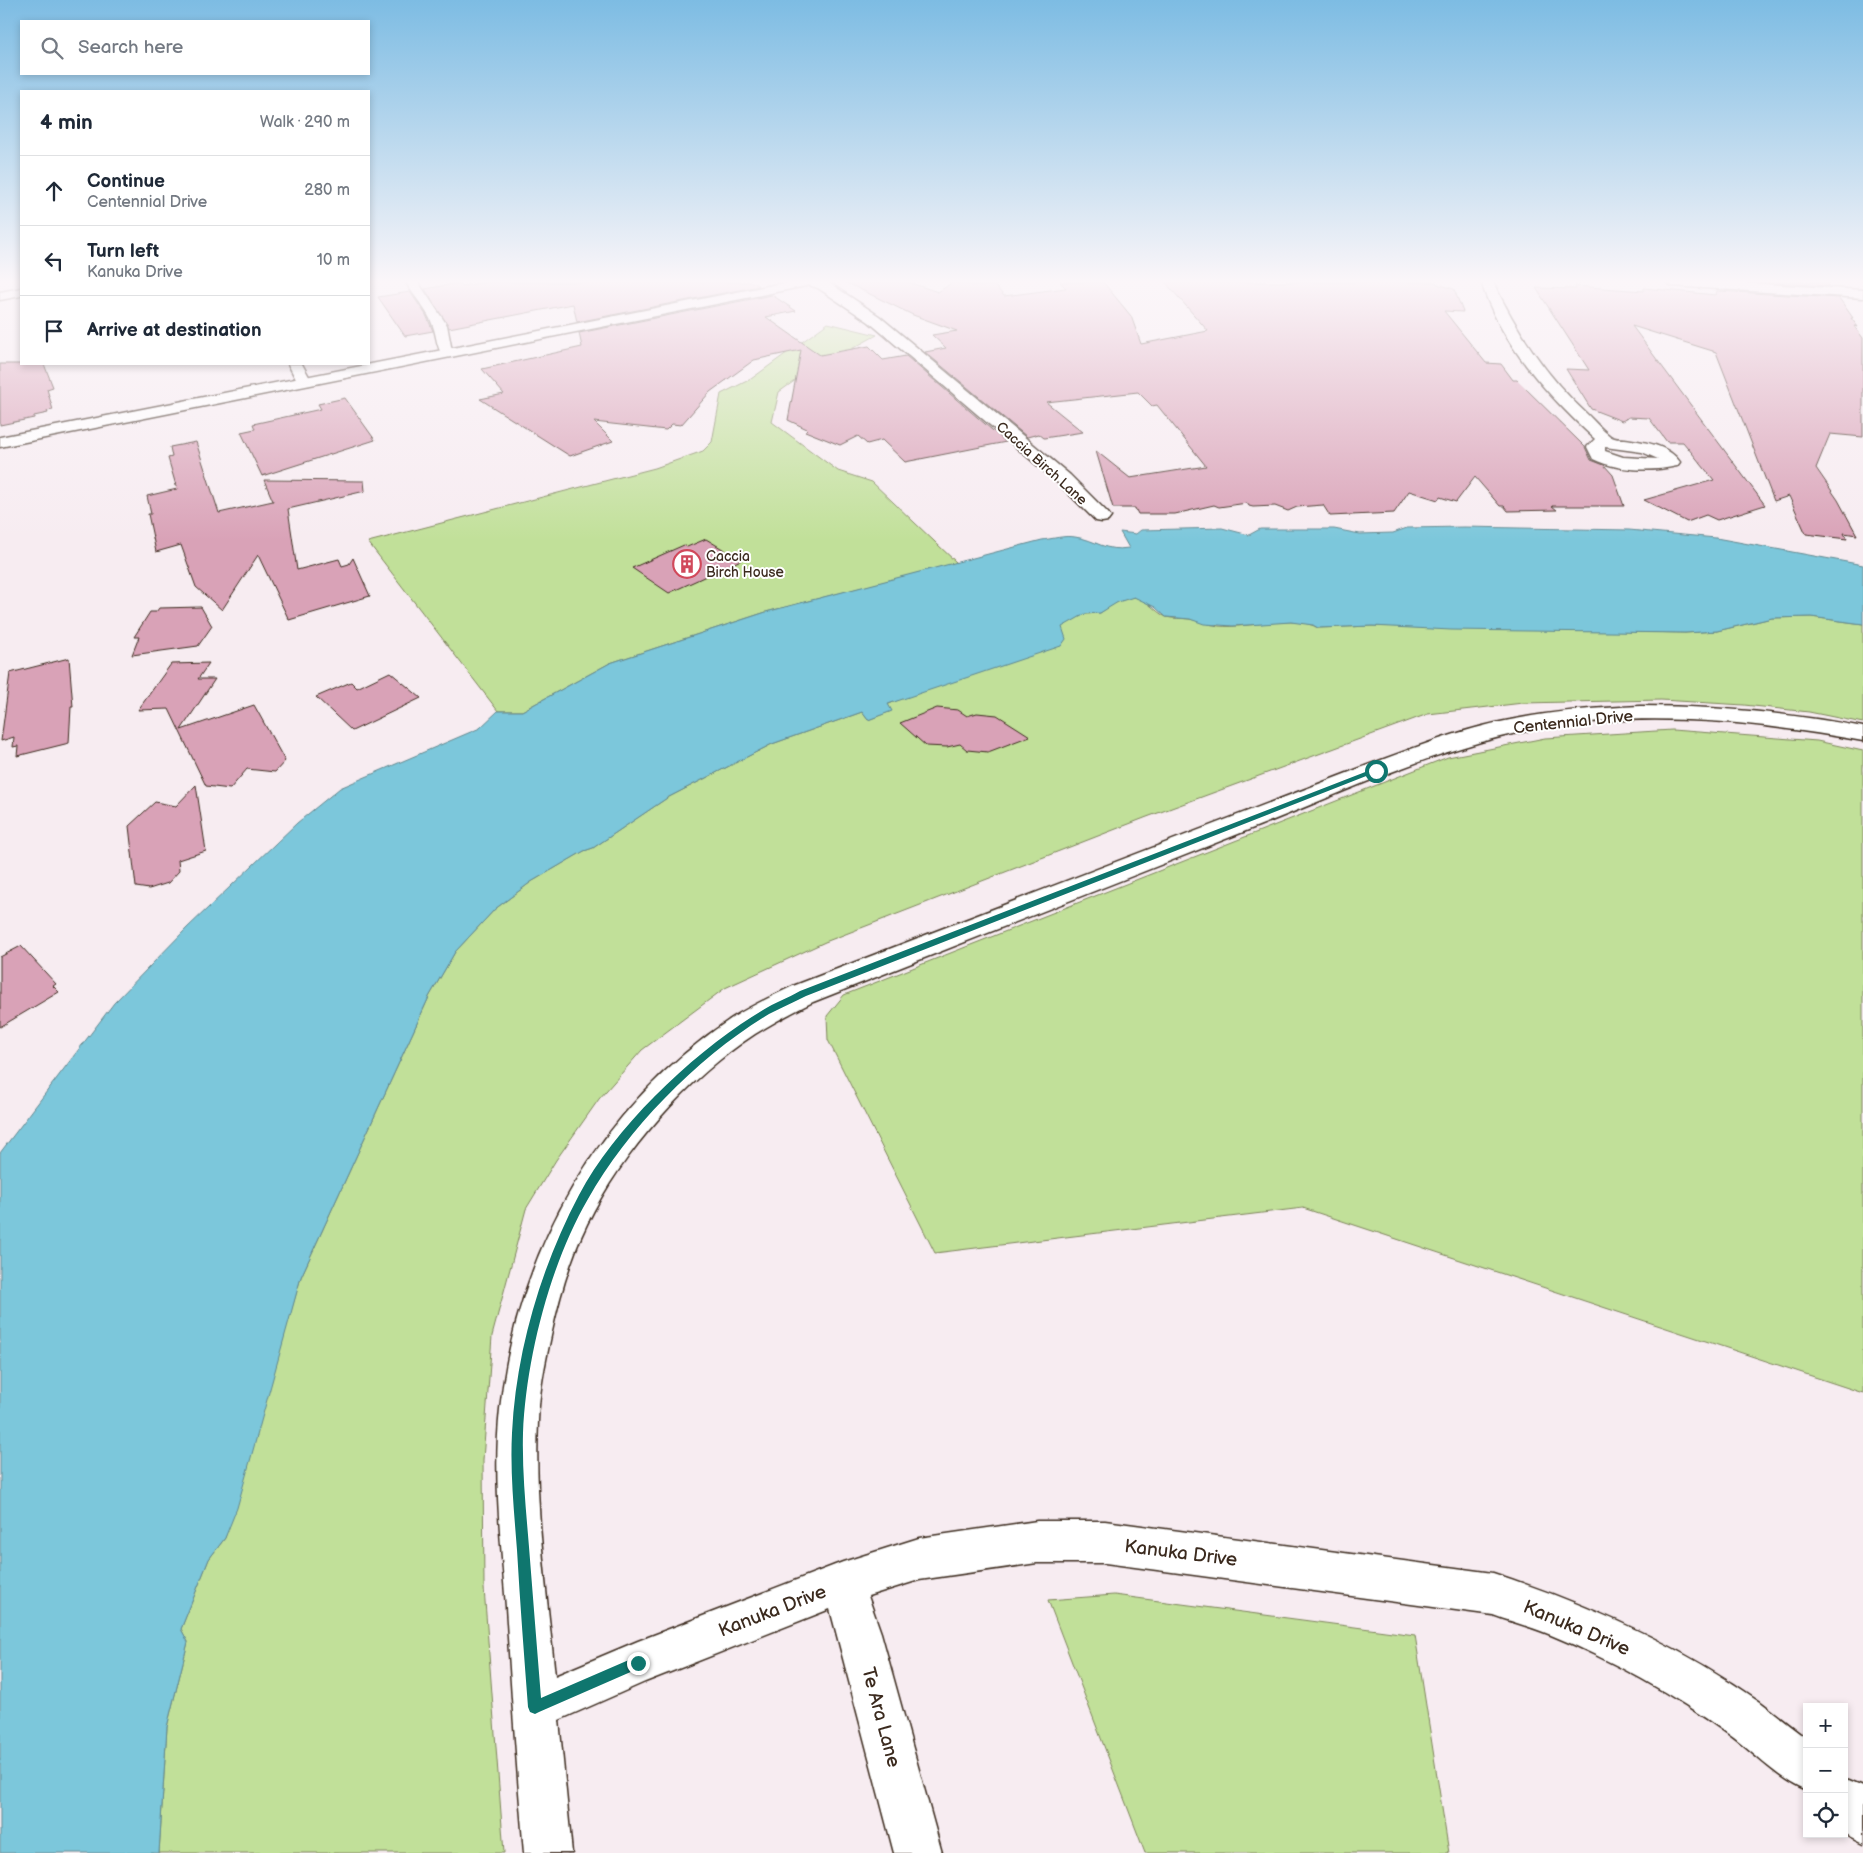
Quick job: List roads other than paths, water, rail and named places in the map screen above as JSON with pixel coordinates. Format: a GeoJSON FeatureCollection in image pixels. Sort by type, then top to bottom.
{"type":"FeatureCollection","features":[{"type":"Feature","properties":{"kind":"street"},"geometry":{"type":"LineString","coordinates":[[297,368],[304,382]]}},
{"type":"Feature","properties":{"kind":"street"},"geometry":{"type":"LineString","coordinates":[[0,442],[371,368]]}},
{"type":"Feature","properties":{"kind":"street","name":"Caccia Birch Lane"},"geometry":{"type":"LineString","coordinates":[[933,368],[1064,479],[1102,517]]}},
{"type":"Feature","properties":{"kind":"street"},"geometry":{"type":"LineString","coordinates":[[1537,368],[1552,388],[1607,442]]}},
{"type":"Feature","properties":{"kind":"street","name":"Centennial Drive"},"geometry":{"type":"LineString","coordinates":[[548,1853],[518,1494],[518,1433],[524,1374],[538,1312],[558,1251],[584,1196],[613,1152],[648,1110],[688,1072],[728,1038],[767,1012],[803,994],[1376,771],[1469,737],[1510,727],[1559,719],[1620,714],[1720,716],[1781,720],[1863,734]]}},
{"type":"Feature","properties":{"kind":"street","name":"Kanuka Drive"},"geometry":{"type":"LineString","coordinates":[[535,1707],[638,1663],[843,1583],[919,1559],[1037,1542],[1105,1542],[1493,1594],[1553,1614],[1604,1636],[1672,1672],[1743,1717],[1803,1765]]}},
{"type":"Feature","properties":{"kind":"street","name":"Te Ara Lane"},"geometry":{"type":"LineString","coordinates":[[843,1583],[859,1633],[918,1853]]}},
{"type":"Feature","properties":{"kind":"street"},"geometry":{"type":"LineString","coordinates":[[1848,1806],[1863,1820]]}},
{"type":"Feature","properties":{"kind":"water"},"geometry":{"type":"Polygon","coordinates":[[[1464,527],[1629,530],[1716,538],[1863,565],[1863,624],[1811,617],[1772,618],[1717,631],[1685,633],[1451,630],[1372,626],[1318,628],[1313,625],[1291,622],[1233,626],[1204,624],[1190,619],[1166,617],[1155,607],[1134,597],[1118,602],[1100,613],[1085,614],[1062,627],[1066,639],[1061,646],[888,704],[892,711],[868,720],[862,712],[772,744],[667,798],[593,848],[584,851],[531,882],[495,909],[455,952],[429,997],[301,1277],[237,1508],[225,1538],[209,1559],[181,1629],[188,1642],[167,1727],[159,1853],[0,1853],[0,1153],[114,1003],[187,928],[297,823],[340,788],[480,728],[498,711],[522,711],[610,663],[766,612],[1042,540],[1063,537],[1083,538],[1107,547],[1120,549],[1129,548],[1120,532],[1136,534],[1141,530],[1222,528],[1249,535],[1260,529],[1334,529],[1360,534],[1393,533],[1407,528],[1464,527]]]}},
{"type":"Feature","properties":{"kind":"place","name":"Caccia Birch House"},"geometry":{"type":"Point","coordinates":[687,564]}}]}
